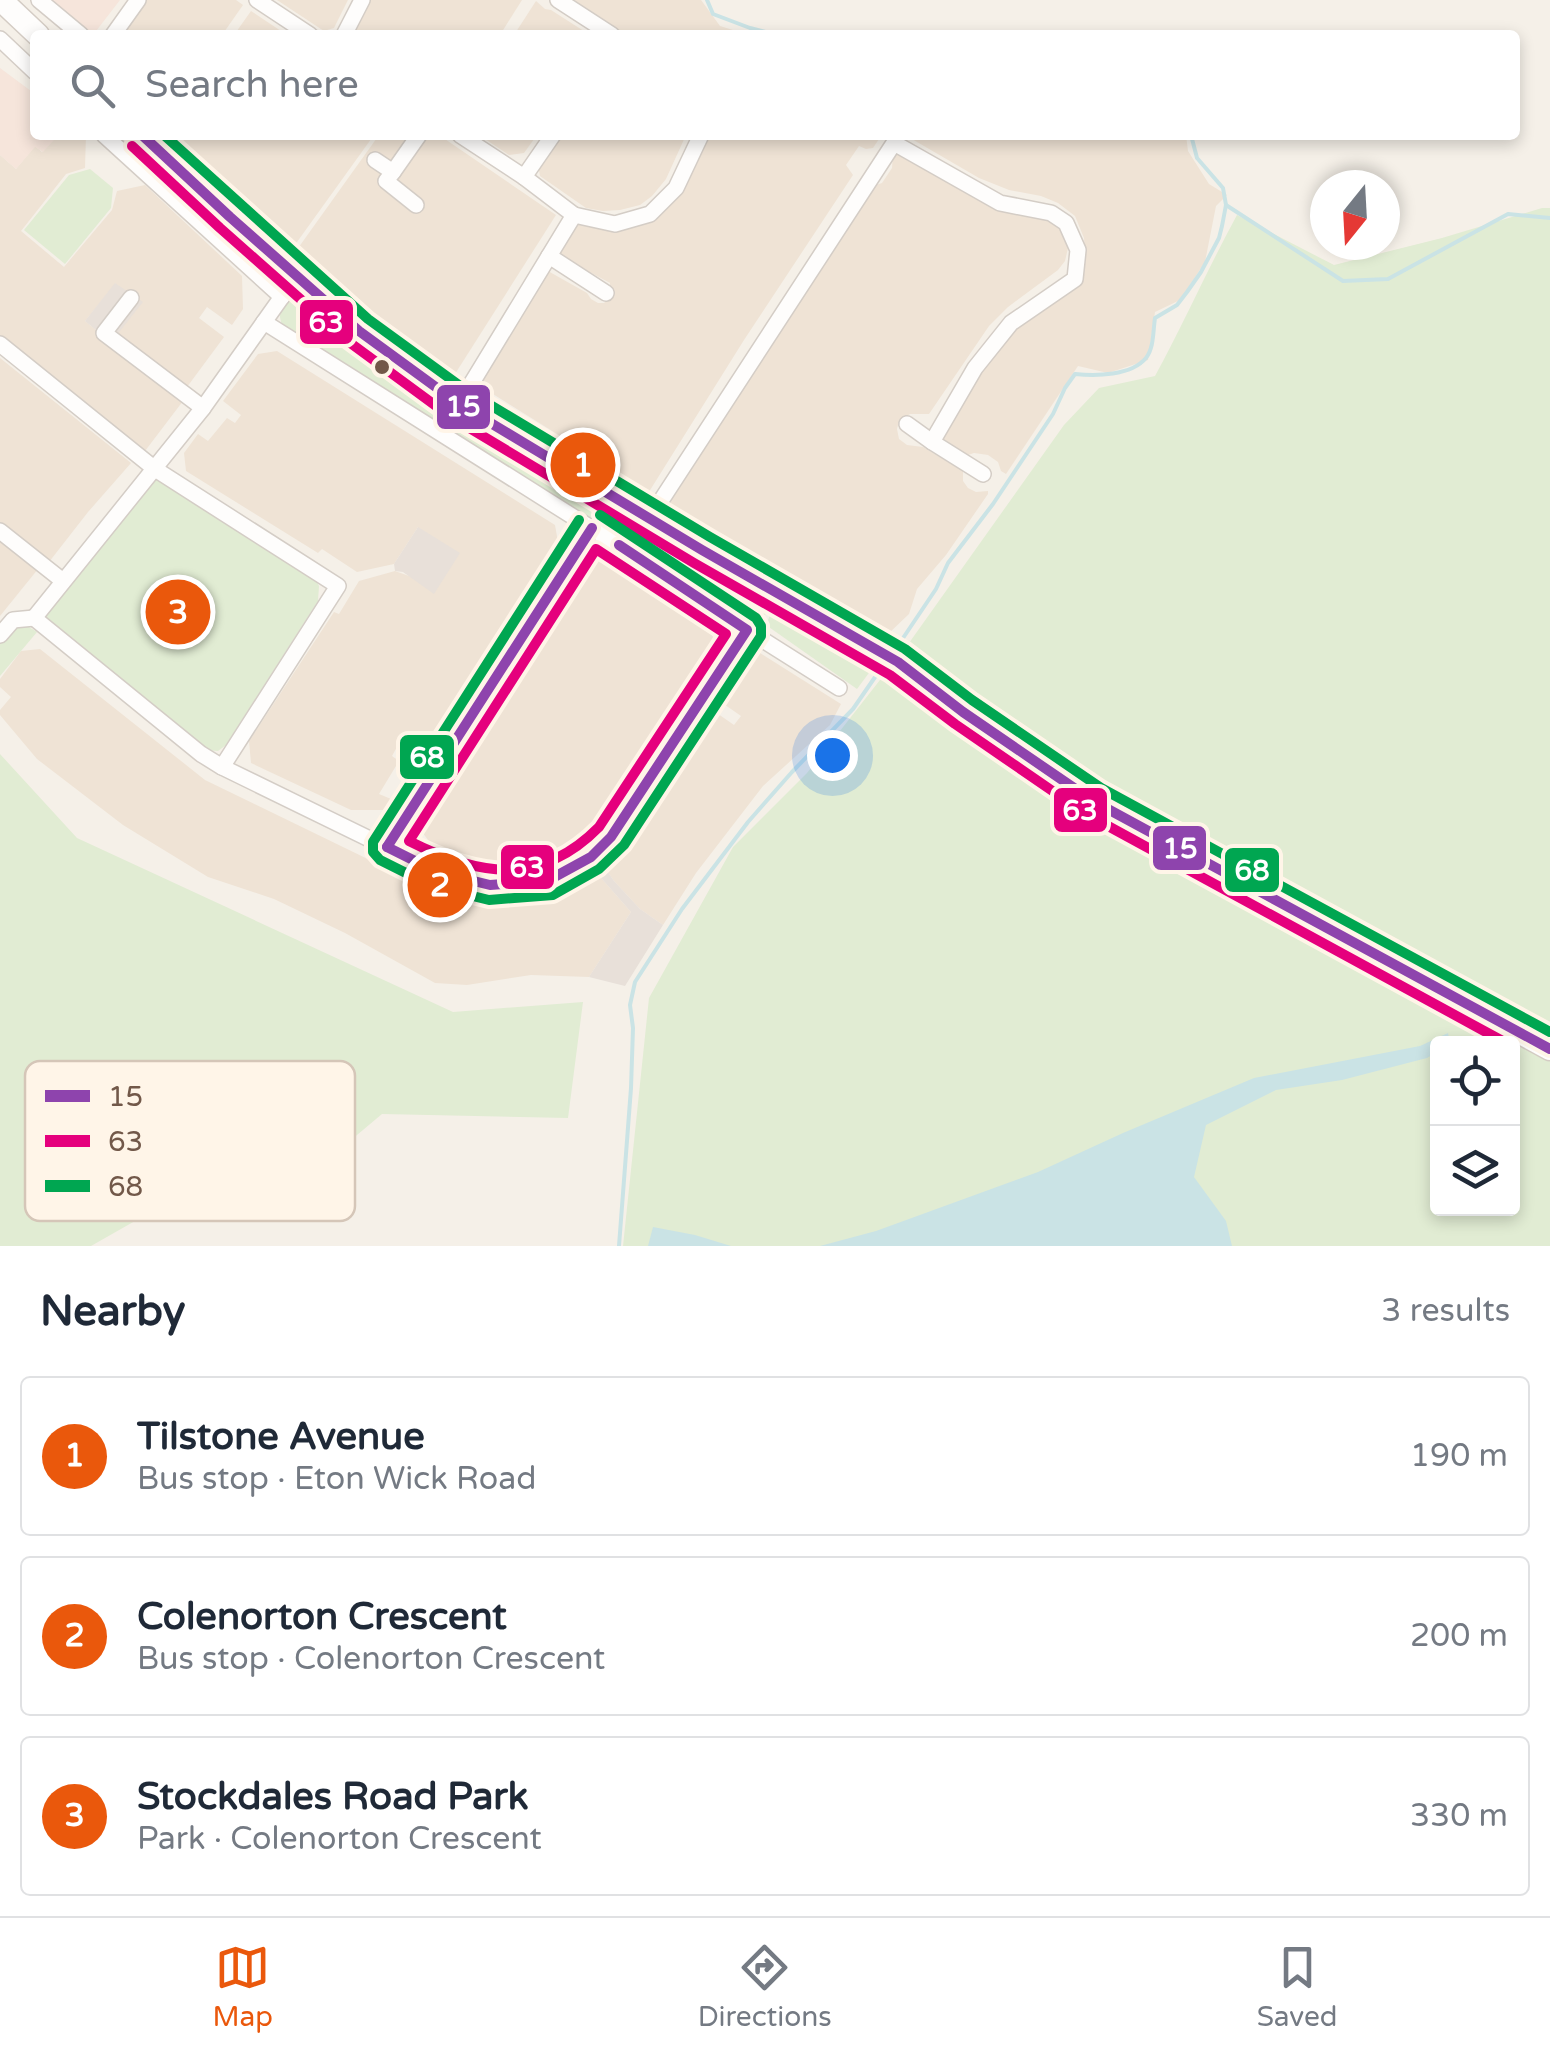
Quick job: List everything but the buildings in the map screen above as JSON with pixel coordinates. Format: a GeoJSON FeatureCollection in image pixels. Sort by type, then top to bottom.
{"type":"FeatureCollection","features":[{"type":"Feature","properties":{"kind":"main road"},"geometry":{"type":"LineString","coordinates":[[4,8],[32,30]]}},
{"type":"Feature","properties":{"kind":"main road"},"geometry":{"type":"LineString","coordinates":[[147,140],[359,331],[460,404],[649,519],[898,662],[962,712],[1093,800],[1550,1049]]}},
{"type":"Feature","properties":{"kind":"street"},"geometry":{"type":"LineString","coordinates":[[40,0],[76,30]]}},
{"type":"Feature","properties":{"kind":"street"},"geometry":{"type":"LineString","coordinates":[[117,30],[138,0]]}},
{"type":"Feature","properties":{"kind":"street"},"geometry":{"type":"LineString","coordinates":[[257,0],[302,30]]}},
{"type":"Feature","properties":{"kind":"street"},"geometry":{"type":"LineString","coordinates":[[347,30],[362,0]]}},
{"type":"Feature","properties":{"kind":"street"},"geometry":{"type":"LineString","coordinates":[[558,0],[604,30]]}},
{"type":"Feature","properties":{"kind":"street"},"geometry":{"type":"LineString","coordinates":[[0,40],[30,67]]}},
{"type":"Feature","properties":{"kind":"street"},"geometry":{"type":"LineString","coordinates":[[109,140],[282,298]]}},
{"type":"Feature","properties":{"kind":"street"},"geometry":{"type":"LineString","coordinates":[[415,140],[386,180],[416,205]]}},
{"type":"Feature","properties":{"kind":"street"},"geometry":{"type":"LineString","coordinates":[[468,140],[574,215],[614,224],[650,214],[676,188],[699,140]]}},
{"type":"Feature","properties":{"kind":"street"},"geometry":{"type":"LineString","coordinates":[[524,177],[550,140]]}},
{"type":"Feature","properties":{"kind":"street"},"geometry":{"type":"LineString","coordinates":[[649,519],[894,144],[1000,202],[1051,213],[1066,223],[1078,250],[1075,279],[1010,324],[975,368],[932,442]]}},
{"type":"Feature","properties":{"kind":"street"},"geometry":{"type":"LineString","coordinates":[[375,160],[393,172]]}},
{"type":"Feature","properties":{"kind":"street"},"geometry":{"type":"LineString","coordinates":[[460,404],[574,215]]}},
{"type":"Feature","properties":{"kind":"street"},"geometry":{"type":"LineString","coordinates":[[549,256],[606,293]]}},
{"type":"Feature","properties":{"kind":"street"},"geometry":{"type":"LineString","coordinates":[[34,618],[203,408],[296,276]]}},
{"type":"Feature","properties":{"kind":"street"},"geometry":{"type":"LineString","coordinates":[[131,298],[104,333],[203,408]]}},
{"type":"Feature","properties":{"kind":"street"},"geometry":{"type":"LineString","coordinates":[[264,322],[683,586],[744,635],[839,688]]}},
{"type":"Feature","properties":{"kind":"street"},"geometry":{"type":"LineString","coordinates":[[0,345],[155,469],[338,586],[222,768]]}},
{"type":"Feature","properties":{"kind":"street"},"geometry":{"type":"LineString","coordinates":[[907,424],[983,474]]}},
{"type":"Feature","properties":{"kind":"street"},"geometry":{"type":"LineString","coordinates":[[388,846],[592,528]]}},
{"type":"Feature","properties":{"kind":"street"},"geometry":{"type":"LineString","coordinates":[[0,531],[63,581]]}},
{"type":"Feature","properties":{"kind":"street"},"geometry":{"type":"LineString","coordinates":[[683,586],[702,550]]}},
{"type":"Feature","properties":{"kind":"street"},"geometry":{"type":"LineString","coordinates":[[0,635],[13,620],[34,618],[222,768],[436,872],[490,885],[547,881],[591,856],[611,837],[744,635]]}},
{"type":"Feature","properties":{"kind":"shaded area"},"geometry":{"type":"Polygon","coordinates":[[[51,0],[120,0],[97,30],[87,30],[51,0]]]}},
{"type":"Feature","properties":{"kind":"shaded area"},"geometry":{"type":"Polygon","coordinates":[[[146,0],[236,0],[243,5],[226,30],[125,30],[146,0]]]}},
{"type":"Feature","properties":{"kind":"shaded area"},"geometry":{"type":"Polygon","coordinates":[[[277,0],[348,0],[334,28],[322,30],[277,0]]]}},
{"type":"Feature","properties":{"kind":"shaded area"},"geometry":{"type":"Polygon","coordinates":[[[368,0],[522,0],[503,30],[353,30],[368,0]]]}},
{"type":"Feature","properties":{"kind":"shaded area"},"geometry":{"type":"Polygon","coordinates":[[[569,0],[701,0],[720,26],[733,30],[614,30],[569,0]]]}},
{"type":"Feature","properties":{"kind":"shaded area"},"geometry":{"type":"Polygon","coordinates":[[[536,1],[582,30],[517,30],[536,1]]]}},
{"type":"Feature","properties":{"kind":"shaded area"},"geometry":{"type":"Polygon","coordinates":[[[251,11],[280,30],[238,30],[251,11]]]}},
{"type":"Feature","properties":{"kind":"shaded area"},"geometry":{"type":"Polygon","coordinates":[[[0,68],[30,90],[30,140],[54,140],[43,152],[35,147],[16,169],[0,155],[0,68]]]}},
{"type":"Feature","properties":{"kind":"shaded area"},"geometry":{"type":"Polygon","coordinates":[[[52,140],[86,140],[85,168],[66,174],[21,231],[64,267],[112,210],[117,191],[145,185],[242,276],[243,309],[232,325],[207,307],[199,318],[224,337],[187,387],[115,337],[116,283],[85,321],[183,401],[145,451],[0,335],[0,155],[16,169],[35,146],[42,152],[52,140]]]}},
{"type":"Feature","properties":{"kind":"shaded area"},"geometry":{"type":"Polygon","coordinates":[[[176,140],[370,140],[292,249],[253,205],[176,140]]]}},
{"type":"Feature","properties":{"kind":"shaded area"},"geometry":{"type":"Polygon","coordinates":[[[375,140],[446,140],[556,215],[455,374],[364,317],[322,283],[296,251],[375,140]]]}},
{"type":"Feature","properties":{"kind":"shaded area"},"geometry":{"type":"Polygon","coordinates":[[[486,140],[533,140],[524,153],[509,155],[486,140]]]}},
{"type":"Feature","properties":{"kind":"shaded area"},"geometry":{"type":"Polygon","coordinates":[[[555,140],[684,140],[666,179],[652,196],[640,205],[620,210],[586,208],[540,176],[538,165],[555,140]]]}},
{"type":"Feature","properties":{"kind":"shaded area"},"geometry":{"type":"Polygon","coordinates":[[[703,140],[878,140],[873,148],[859,146],[846,165],[853,175],[647,495],[477,384],[548,271],[598,303],[610,297],[610,283],[559,252],[577,224],[621,230],[665,210],[680,190],[703,140]]]}},
{"type":"Feature","properties":{"kind":"shaded area"},"geometry":{"type":"Polygon","coordinates":[[[914,140],[1187,140],[1188,151],[1209,184],[1227,195],[1216,206],[1205,262],[1180,300],[1155,312],[1148,360],[1108,373],[1078,366],[1006,474],[988,455],[968,455],[939,438],[1000,340],[1067,286],[1085,256],[1084,238],[1075,216],[1058,203],[979,178],[914,140]]]}},
{"type":"Feature","properties":{"kind":"shaded area"},"geometry":{"type":"Polygon","coordinates":[[[897,149],[965,192],[1038,214],[1060,227],[1068,248],[1058,270],[989,326],[929,414],[910,414],[899,421],[899,439],[907,445],[923,447],[963,471],[968,488],[988,494],[917,589],[909,614],[887,635],[672,512],[669,494],[867,188],[882,183],[892,168],[897,149]]]}},
{"type":"Feature","properties":{"kind":"shaded area"},"geometry":{"type":"Polygon","coordinates":[[[115,283],[143,302],[116,336],[178,397],[85,321],[115,283]]]}},
{"type":"Feature","properties":{"kind":"shaded area"},"geometry":{"type":"Polygon","coordinates":[[[277,351],[555,525],[558,542],[417,759],[397,747],[392,756],[399,761],[379,794],[391,799],[384,810],[351,810],[251,763],[249,741],[334,612],[339,614],[359,581],[395,571],[409,576],[418,527],[394,564],[357,572],[322,549],[318,553],[186,471],[184,453],[198,434],[208,441],[227,418],[235,423],[241,415],[223,401],[258,354],[277,351]]]}},
{"type":"Feature","properties":{"kind":"shaded area"},"geometry":{"type":"Polygon","coordinates":[[[0,358],[131,463],[49,562],[0,523],[0,358]]]}},
{"type":"Feature","properties":{"kind":"shaded area"},"geometry":{"type":"Polygon","coordinates":[[[418,527],[460,553],[434,594],[403,572],[395,571],[394,564],[418,527]]]}},
{"type":"Feature","properties":{"kind":"shaded area"},"geometry":{"type":"Polygon","coordinates":[[[0,539],[38,569],[0,616],[0,539]]]}},
{"type":"Feature","properties":{"kind":"shaded area"},"geometry":{"type":"Polygon","coordinates":[[[604,556],[711,622],[713,639],[603,812],[577,840],[550,856],[502,866],[477,865],[436,851],[417,825],[588,560],[604,556]]]}},
{"type":"Feature","properties":{"kind":"shaded area"},"geometry":{"type":"Polygon","coordinates":[[[40,649],[205,780],[415,882],[481,901],[539,899],[595,871],[631,912],[589,977],[531,975],[467,985],[435,983],[274,899],[208,877],[123,825],[37,759],[0,715],[11,697],[0,687],[0,679],[21,651],[40,649]]]}},
{"type":"Feature","properties":{"kind":"shaded area"},"geometry":{"type":"Polygon","coordinates":[[[760,653],[841,704],[830,725],[763,786],[696,873],[663,925],[640,909],[603,865],[624,842],[711,709],[734,725],[741,716],[718,700],[744,658],[760,653]]]}},
{"type":"Feature","properties":{"kind":"shaded area"},"geometry":{"type":"Polygon","coordinates":[[[603,865],[640,909],[663,925],[625,986],[589,977],[631,912],[595,871],[603,865]]]}},
{"type":"Feature","properties":{"kind":"green space"},"geometry":{"type":"Polygon","coordinates":[[[130,140],[134,140],[246,244],[245,250],[237,248],[139,159],[142,150],[130,140]]]}},
{"type":"Feature","properties":{"kind":"green space"},"geometry":{"type":"Polygon","coordinates":[[[90,169],[113,188],[111,208],[65,264],[24,230],[69,175],[90,169]]]}},
{"type":"Feature","properties":{"kind":"green space"},"geometry":{"type":"Polygon","coordinates":[[[1550,208],[1550,1246],[623,1246],[649,998],[733,847],[807,773],[909,643],[1064,425],[1099,388],[1155,376],[1237,215],[1310,253],[1310,260],[1334,265],[1354,260],[1400,260],[1400,248],[1550,208]]]}},
{"type":"Feature","properties":{"kind":"green space"},"geometry":{"type":"Polygon","coordinates":[[[293,297],[303,298],[402,383],[429,393],[614,507],[600,528],[284,329],[280,310],[293,297]]]}},
{"type":"Feature","properties":{"kind":"green space"},"geometry":{"type":"Polygon","coordinates":[[[154,479],[161,479],[313,575],[319,586],[318,601],[226,745],[218,751],[204,750],[48,625],[44,616],[154,479]]]}},
{"type":"Feature","properties":{"kind":"green space"},"geometry":{"type":"Polygon","coordinates":[[[617,508],[675,543],[679,550],[677,559],[659,562],[605,529],[617,508]]]}},
{"type":"Feature","properties":{"kind":"green space"},"geometry":{"type":"Polygon","coordinates":[[[712,565],[774,601],[759,624],[688,582],[696,567],[712,565]]]}},
{"type":"Feature","properties":{"kind":"green space"},"geometry":{"type":"Polygon","coordinates":[[[775,603],[880,658],[857,689],[766,625],[775,603]]]}},
{"type":"Feature","properties":{"kind":"green space"},"geometry":{"type":"Polygon","coordinates":[[[24,624],[37,632],[0,676],[0,633],[24,624]]]}},
{"type":"Feature","properties":{"kind":"green space"},"geometry":{"type":"Polygon","coordinates":[[[0,754],[77,838],[453,1012],[583,1002],[568,1118],[382,1114],[355,1137],[355,1061],[25,1061],[25,1221],[135,1221],[91,1246],[0,1246],[0,754]]]}},
{"type":"Feature","properties":{"kind":"water"},"geometry":{"type":"Polygon","coordinates":[[[1430,1041],[1430,1056],[1342,1080],[1276,1090],[1206,1125],[1194,1177],[1226,1221],[1232,1246],[820,1246],[876,1231],[1038,1172],[1254,1078],[1430,1041]]]}},
{"type":"Feature","properties":{"kind":"water"},"geometry":{"type":"Polygon","coordinates":[[[653,1227],[695,1235],[731,1246],[648,1246],[653,1227]]]}},
{"type":"Feature","properties":{"kind":"waterway"},"geometry":{"type":"LineString","coordinates":[[707,0],[713,14],[758,30]]}},
{"type":"Feature","properties":{"kind":"waterway"},"geometry":{"type":"LineString","coordinates":[[897,647],[936,589],[948,563],[1053,414],[1075,374],[1113,374],[1140,364],[1150,349],[1155,318],[1177,305],[1201,272],[1219,238],[1226,205],[1223,188],[1197,158],[1192,140]]}},
{"type":"Feature","properties":{"kind":"waterway"},"geometry":{"type":"LineString","coordinates":[[1226,205],[1343,281],[1388,279],[1508,214],[1550,218]]}},
{"type":"Feature","properties":{"kind":"waterway"},"geometry":{"type":"LineString","coordinates":[[619,1246],[631,1088],[630,1005],[635,982],[682,909],[748,822],[853,709],[882,667]]}},
{"type":"Feature","properties":{"kind":"transit line","name":"15"},"geometry":{"type":"LineString","coordinates":[[147,140],[359,331],[459,404],[898,662],[1093,801],[1550,1049]]}},
{"type":"Feature","properties":{"kind":"transit line","name":"68"},"geometry":{"type":"LineString","coordinates":[[170,140],[368,319],[467,391],[905,649],[1101,788],[1550,1032]]}},
{"type":"Feature","properties":{"kind":"transit line","name":"63"},"geometry":{"type":"LineString","coordinates":[[132,146],[349,342],[451,417],[890,675],[1086,814],[1493,1036]]}},
{"type":"Feature","properties":{"kind":"transit line","name":"68"},"geometry":{"type":"LineString","coordinates":[[579,520],[373,842],[373,852],[380,860],[432,886],[489,900],[553,895],[599,869],[624,845],[761,636],[756,618],[600,515]]}},
{"type":"Feature","properties":{"kind":"transit line","name":"15"},"geometry":{"type":"LineString","coordinates":[[387,847],[592,528]]}},
{"type":"Feature","properties":{"kind":"transit line","name":"15"},"geometry":{"type":"LineString","coordinates":[[387,847],[437,872],[490,885],[547,881],[591,857],[611,837],[747,630],[619,545]]}},
{"type":"Feature","properties":{"kind":"transit line","name":"63"},"geometry":{"type":"LineString","coordinates":[[596,549],[726,634],[599,827],[577,846],[554,859],[508,870],[460,862],[409,841],[596,549]]}},
{"type":"Feature","properties":{"kind":"place","name":"Tilstone Avenue"},"geometry":{"type":"Point","coordinates":[583,465]}},
{"type":"Feature","properties":{"kind":"place","name":"Stockdales Road Park"},"geometry":{"type":"Point","coordinates":[178,612]}},
{"type":"Feature","properties":{"kind":"place","name":"Colenorton Crescent"},"geometry":{"type":"Point","coordinates":[440,885]}}]}
